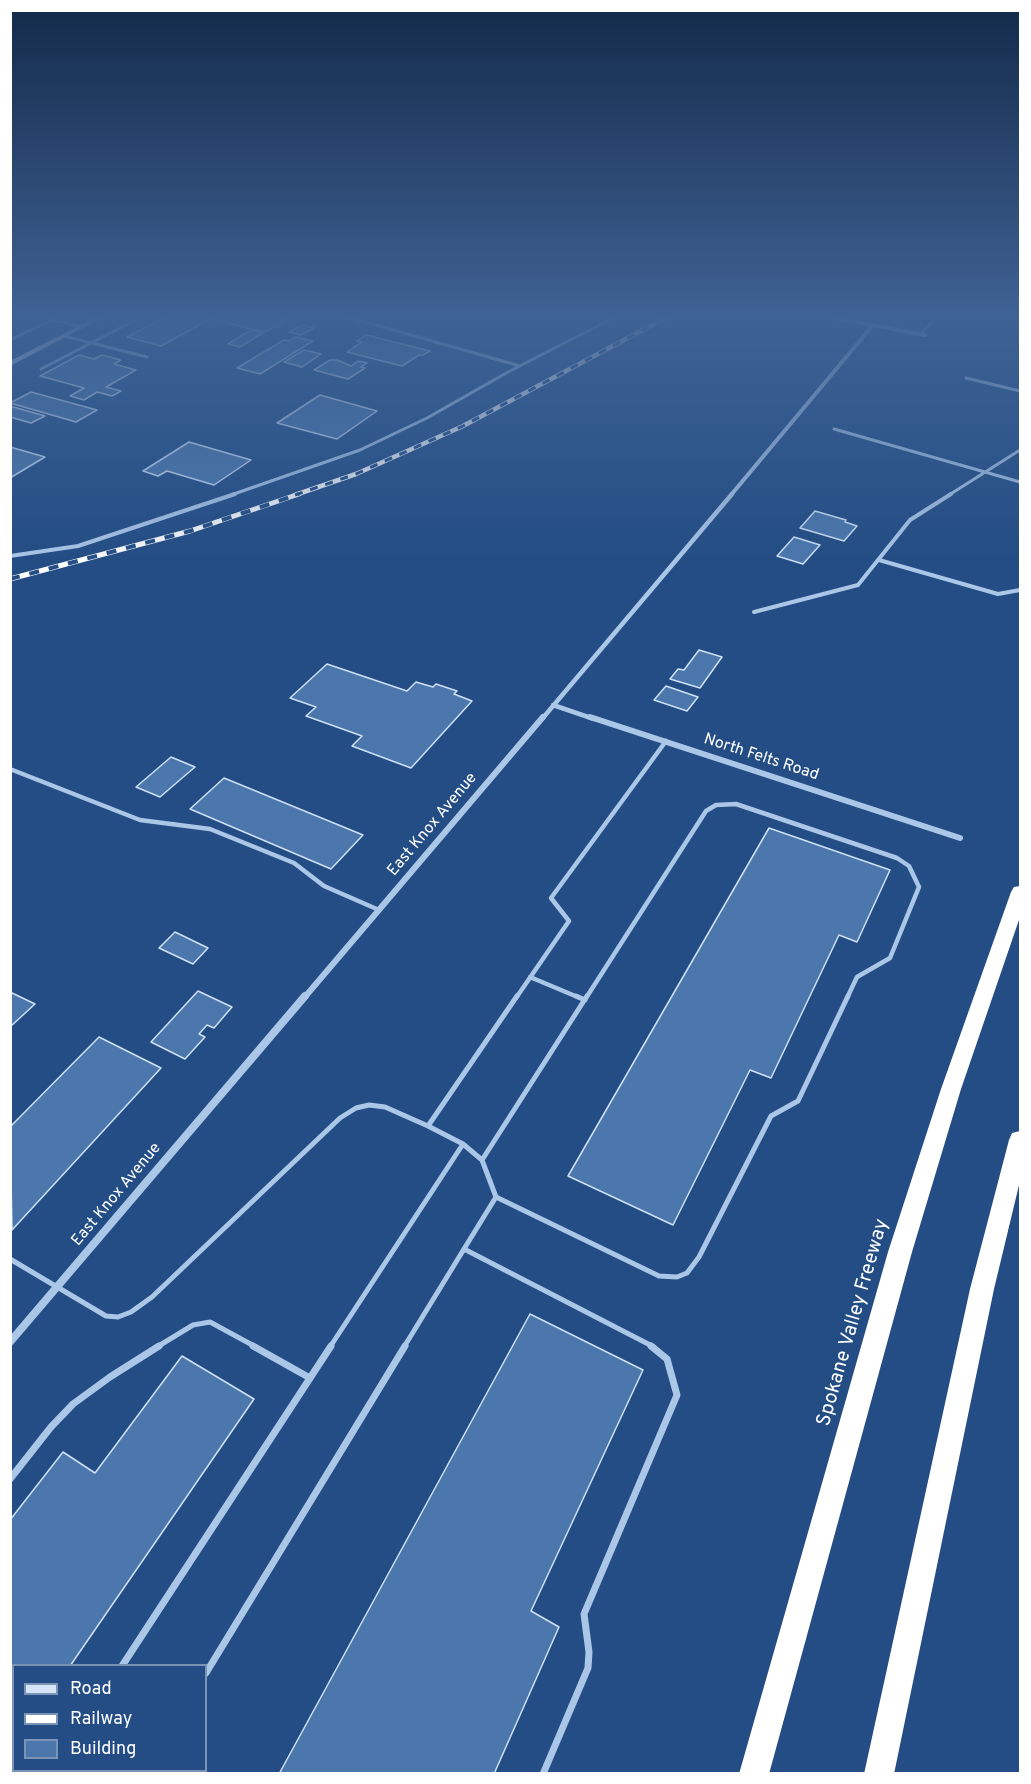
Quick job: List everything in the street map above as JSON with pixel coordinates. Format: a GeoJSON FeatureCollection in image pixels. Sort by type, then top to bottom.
{"type":"FeatureCollection","features":[{"type":"Feature","properties":{"kind":"highway","name":"Spokane Valley Freeway"},"geometry":{"type":"LineString","coordinates":[[754,1773],[900,1252],[951,1089],[1020,892]]}},
{"type":"Feature","properties":{"kind":"highway"},"geometry":{"type":"LineString","coordinates":[[879,1773],[981,1289],[1020,1140]]}},
{"type":"Feature","properties":{"kind":"street","name":"East Knox Avenue"},"geometry":{"type":"LineString","coordinates":[[10,1342],[810,399]]}},
{"type":"Feature","properties":{"kind":"street","name":"North Felts Road"},"geometry":{"type":"LineString","coordinates":[[553,705],[960,838]]}},
{"type":"Feature","properties":{"kind":"lane"},"geometry":{"type":"LineString","coordinates":[[10,556],[78,546],[140,527],[360,450],[461,399]]}},
{"type":"Feature","properties":{"kind":"lane"},"geometry":{"type":"LineString","coordinates":[[834,429],[1020,482]]}},
{"type":"Feature","properties":{"kind":"lane"},"geometry":{"type":"LineString","coordinates":[[754,612],[858,585],[910,520],[1020,450]]}},
{"type":"Feature","properties":{"kind":"lane"},"geometry":{"type":"LineString","coordinates":[[879,560],[998,594],[1020,590]]}},
{"type":"Feature","properties":{"kind":"lane"},"geometry":{"type":"LineString","coordinates":[[428,1126],[569,921],[551,898],[666,741]]}},
{"type":"Feature","properties":{"kind":"lane"},"geometry":{"type":"LineString","coordinates":[[10,769],[140,820],[210,829],[294,863],[324,886],[379,910]]}},
{"type":"Feature","properties":{"kind":"lane"},"geometry":{"type":"LineString","coordinates":[[10,1259],[106,1316],[118,1317],[131,1312],[152,1298],[340,1118],[356,1108],[369,1105],[385,1107],[463,1144],[482,1160],[496,1197],[659,1276],[677,1277],[687,1273],[699,1257],[771,1116],[798,1101],[857,977],[890,958],[919,887],[909,866],[897,858],[736,804],[716,805],[706,811],[482,1160]]}},
{"type":"Feature","properties":{"kind":"lane"},"geometry":{"type":"LineString","coordinates":[[530,977],[585,1000]]}},
{"type":"Feature","properties":{"kind":"lane"},"geometry":{"type":"LineString","coordinates":[[123,1664],[463,1144]]}},
{"type":"Feature","properties":{"kind":"lane"},"geometry":{"type":"LineString","coordinates":[[207,1671],[496,1197]]}},
{"type":"Feature","properties":{"kind":"lane"},"geometry":{"type":"LineString","coordinates":[[464,1248],[655,1348],[667,1359],[677,1395],[584,1614],[589,1652],[588,1668],[543,1773]]}},
{"type":"Feature","properties":{"kind":"lane"},"geometry":{"type":"LineString","coordinates":[[10,1479],[51,1427],[73,1404],[110,1377],[193,1325],[210,1322],[310,1378]]}},
{"type":"Feature","properties":{"kind":"building"},"geometry":{"type":"Polygon","coordinates":[[[17,399],[58,399],[97,410],[76,422],[10,403],[17,399]]]}},
{"type":"Feature","properties":{"kind":"building"},"geometry":{"type":"Polygon","coordinates":[[[313,399],[335,399],[377,411],[337,439],[277,423],[313,399]]]}},
{"type":"Feature","properties":{"kind":"building"},"geometry":{"type":"Polygon","coordinates":[[[10,406],[45,416],[31,423],[10,417],[10,406]]]}},
{"type":"Feature","properties":{"kind":"building"},"geometry":{"type":"Polygon","coordinates":[[[189,442],[251,460],[214,485],[167,471],[158,476],[143,471],[189,442]]]}},
{"type":"Feature","properties":{"kind":"building"},"geometry":{"type":"Polygon","coordinates":[[[10,447],[45,457],[10,478],[10,447]]]}},
{"type":"Feature","properties":{"kind":"building"},"geometry":{"type":"Polygon","coordinates":[[[815,511],[846,520],[845,522],[857,526],[844,541],[800,528],[815,511]]]}},
{"type":"Feature","properties":{"kind":"building"},"geometry":{"type":"Polygon","coordinates":[[[794,537],[820,545],[803,564],[777,556],[794,537]]]}},
{"type":"Feature","properties":{"kind":"building"},"geometry":{"type":"Polygon","coordinates":[[[699,650],[722,657],[700,688],[670,679],[678,669],[684,670],[699,650]]]}},
{"type":"Feature","properties":{"kind":"building"},"geometry":{"type":"Polygon","coordinates":[[[327,664],[407,691],[416,682],[433,687],[436,684],[457,691],[454,694],[472,701],[411,768],[352,746],[362,736],[306,716],[316,707],[290,698],[327,664]]]}},
{"type":"Feature","properties":{"kind":"building"},"geometry":{"type":"Polygon","coordinates":[[[666,686],[698,697],[687,711],[654,700],[666,686]]]}},
{"type":"Feature","properties":{"kind":"building"},"geometry":{"type":"Polygon","coordinates":[[[171,757],[195,767],[160,797],[136,787],[171,757]]]}},
{"type":"Feature","properties":{"kind":"building"},"geometry":{"type":"Polygon","coordinates":[[[224,778],[363,835],[331,869],[190,809],[224,778]]]}},
{"type":"Feature","properties":{"kind":"building"},"geometry":{"type":"Polygon","coordinates":[[[769,828],[890,870],[857,942],[839,935],[771,1078],[750,1070],[673,1225],[568,1176],[769,828]]]}},
{"type":"Feature","properties":{"kind":"building"},"geometry":{"type":"Polygon","coordinates":[[[175,932],[208,948],[193,964],[159,948],[175,932]]]}},
{"type":"Feature","properties":{"kind":"building"},"geometry":{"type":"Polygon","coordinates":[[[198,991],[232,1007],[214,1028],[207,1025],[199,1034],[205,1037],[185,1059],[151,1042],[198,991]]]}},
{"type":"Feature","properties":{"kind":"building"},"geometry":{"type":"Polygon","coordinates":[[[10,992],[35,1004],[10,1027],[10,992]]]}},
{"type":"Feature","properties":{"kind":"building"},"geometry":{"type":"Polygon","coordinates":[[[99,1037],[161,1068],[12,1230],[10,1127],[99,1037]]]}},
{"type":"Feature","properties":{"kind":"building"},"geometry":{"type":"Polygon","coordinates":[[[530,1314],[643,1370],[531,1611],[559,1627],[494,1774],[279,1774],[530,1314]]]}},
{"type":"Feature","properties":{"kind":"building"},"geometry":{"type":"Polygon","coordinates":[[[182,1356],[254,1399],[71,1664],[12,1664],[12,1750],[10,1752],[10,1520],[63,1452],[95,1473],[182,1356]]]}},
{"type":"Feature","properties":{"kind":"railway"},"geometry":{"type":"LineString","coordinates":[[295,495],[356,474],[463,426],[513,399]]}},
{"type":"Feature","properties":{"kind":"railway"},"geometry":{"type":"LineString","coordinates":[[10,579],[190,531],[299,494]]}}]}
